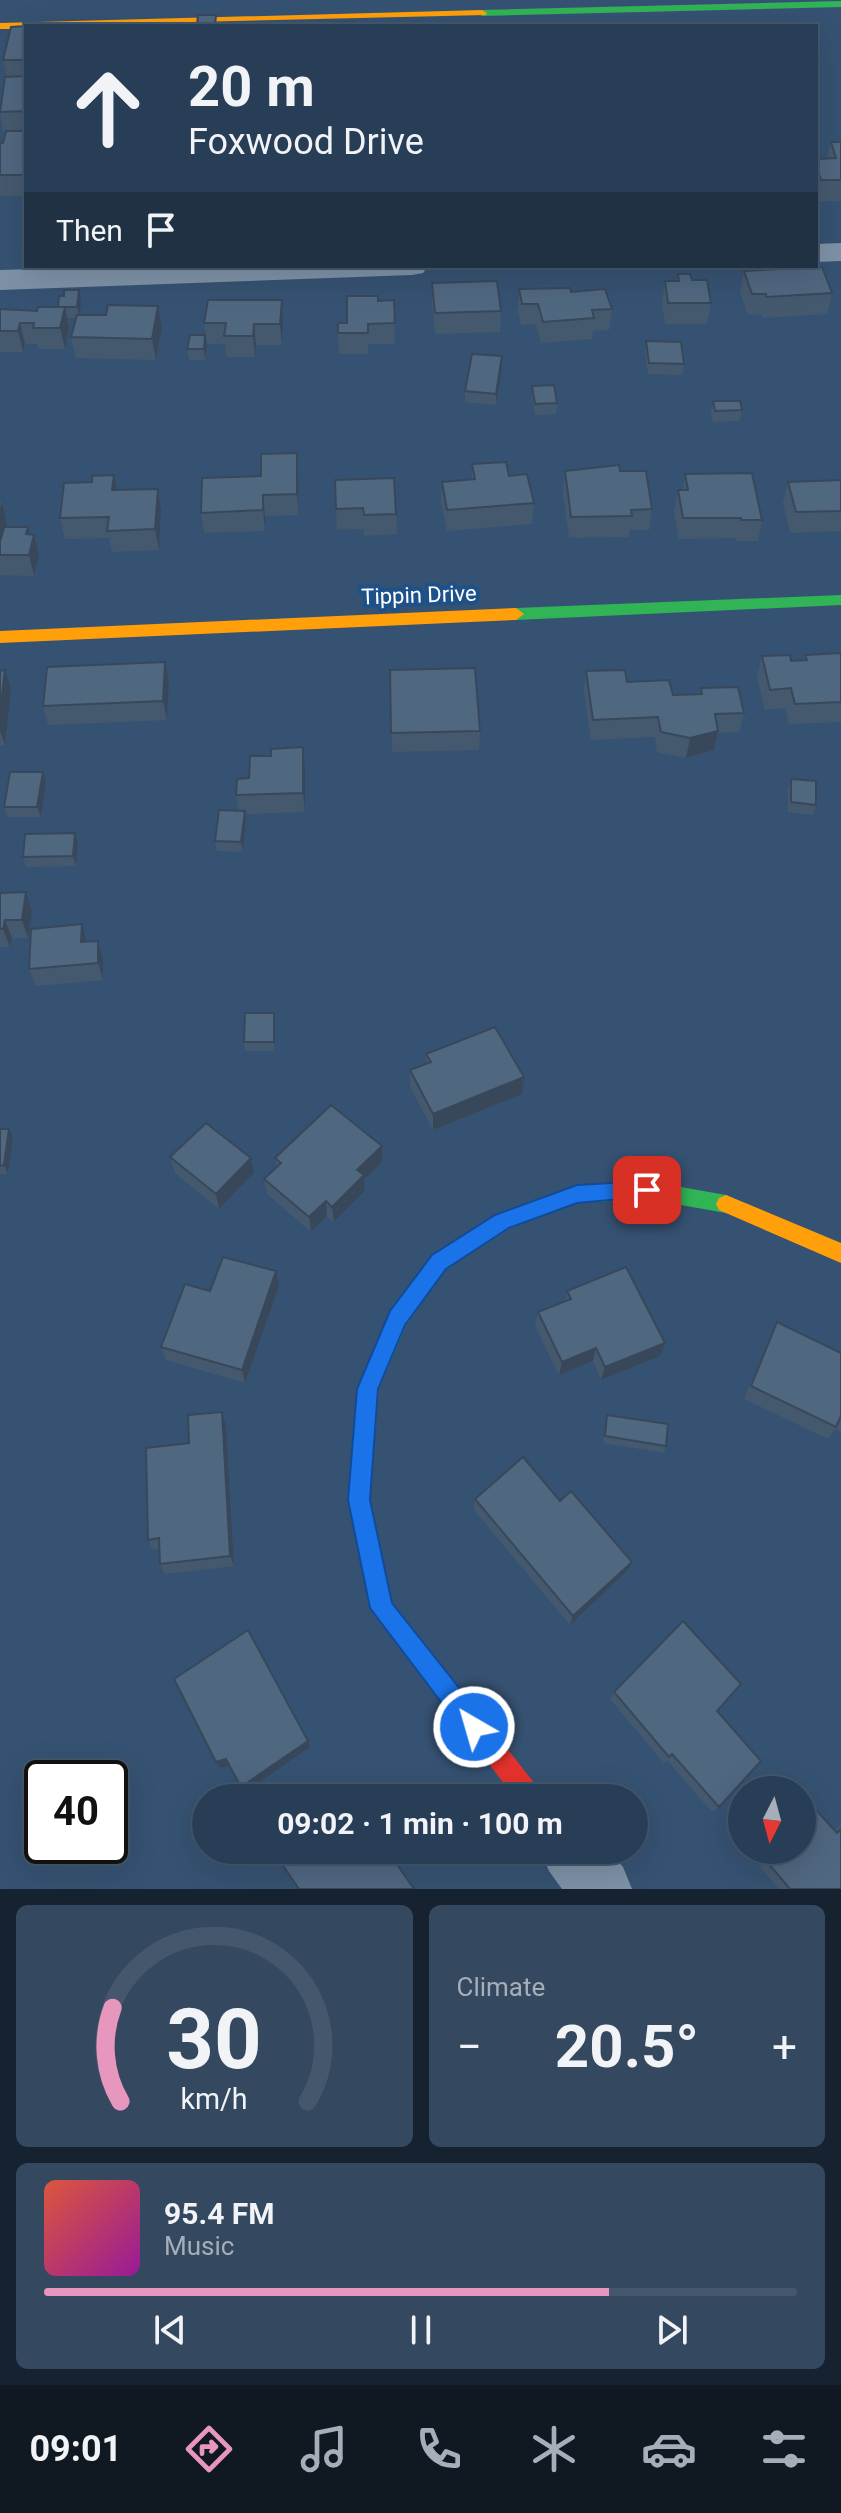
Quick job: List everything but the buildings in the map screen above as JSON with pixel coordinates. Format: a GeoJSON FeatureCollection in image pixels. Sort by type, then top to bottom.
{"type":"FeatureCollection","features":[{"type":"Feature","properties":{"kind":"street"},"geometry":{"type":"LineString","coordinates":[[76,24],[841,4]]}},
{"type":"Feature","properties":{"kind":"street"},"geometry":{"type":"LineString","coordinates":[[0,26],[24,25]]}},
{"type":"Feature","properties":{"kind":"street"},"geometry":{"type":"LineString","coordinates":[[818,253],[841,252]]}},
{"type":"Feature","properties":{"kind":"street"},"geometry":{"type":"LineString","coordinates":[[0,280],[353,268]]}},
{"type":"Feature","properties":{"kind":"street","name":"Tippin Drive"},"geometry":{"type":"LineString","coordinates":[[0,637],[841,600]]}},
{"type":"Feature","properties":{"kind":"street"},"geometry":{"type":"LineString","coordinates":[[519,1784],[382,1608],[359,1500],[368,1389],[398,1318],[439,1262],[502,1222],[577,1194],[647,1190],[725,1204],[841,1253]]}},
{"type":"Feature","properties":{"kind":"street"},"geometry":{"type":"LineString","coordinates":[[581,1864],[601,1889]]}},
{"type":"Feature","properties":{"kind":"traffic: fast"},"geometry":{"type":"LineString","coordinates":[[482,13],[841,4]]}},
{"type":"Feature","properties":{"kind":"traffic: fast"},"geometry":{"type":"LineString","coordinates":[[516,614],[841,600]]}},
{"type":"Feature","properties":{"kind":"traffic: fast"},"geometry":{"type":"LineString","coordinates":[[373,1377],[398,1318],[439,1262],[502,1222],[577,1194],[647,1190],[726,1204]]}},
{"type":"Feature","properties":{"kind":"traffic: slow"},"geometry":{"type":"LineString","coordinates":[[74,24],[482,13]]}},
{"type":"Feature","properties":{"kind":"traffic: slow"},"geometry":{"type":"LineString","coordinates":[[0,26],[24,25]]}},
{"type":"Feature","properties":{"kind":"traffic: slow"},"geometry":{"type":"LineString","coordinates":[[0,637],[516,614]]}},
{"type":"Feature","properties":{"kind":"traffic: slow"},"geometry":{"type":"LineString","coordinates":[[726,1204],[841,1253]]}},
{"type":"Feature","properties":{"kind":"traffic: jam"},"geometry":{"type":"LineString","coordinates":[[373,1377],[368,1389],[359,1500],[382,1608],[519,1784]]}},
{"type":"Feature","properties":{"kind":"route"},"geometry":{"type":"LineString","coordinates":[[474,1727],[382,1608],[359,1500],[368,1389],[398,1318],[439,1262],[502,1222],[577,1194],[647,1190]]}}]}
